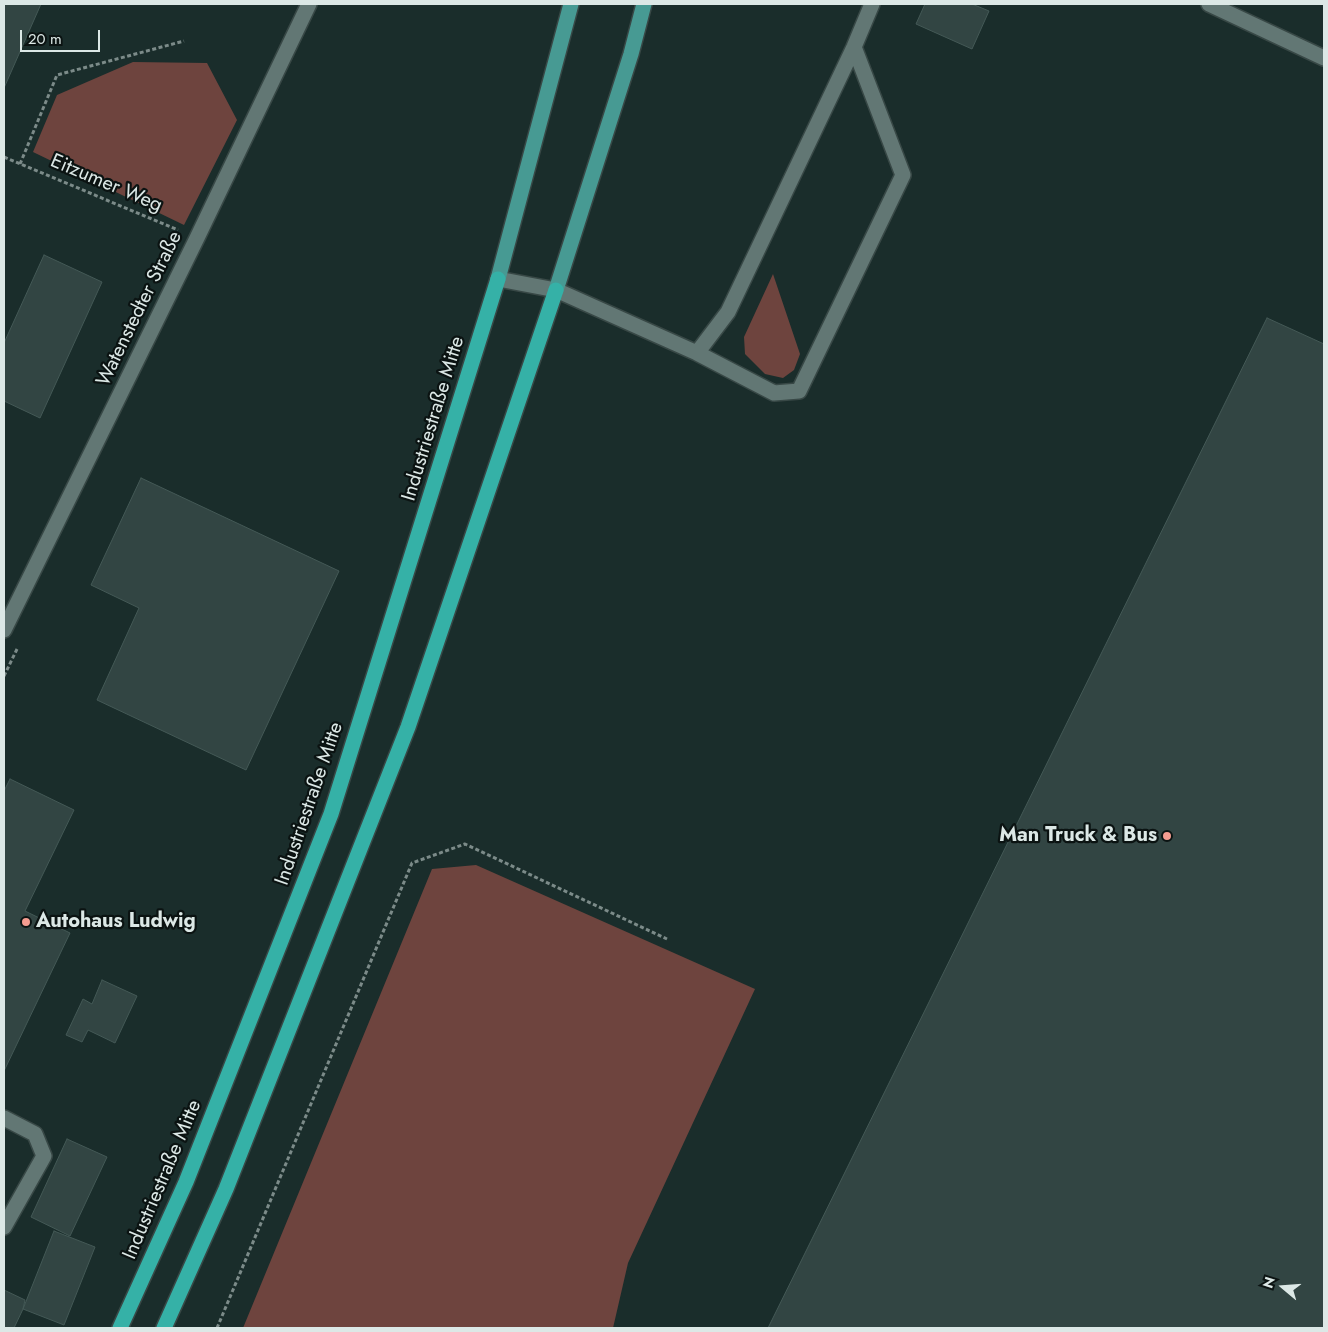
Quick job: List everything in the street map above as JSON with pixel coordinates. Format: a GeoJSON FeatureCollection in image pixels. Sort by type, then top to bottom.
{"type":"FeatureCollection","features":[{"type":"Feature","properties":{"kind":"highway","name":"Industriestraße Mitte"},"geometry":{"type":"LineString","coordinates":[[120,1328],[186,1182],[331,814],[498,279]]}},
{"type":"Feature","properties":{"kind":"highway"},"geometry":{"type":"LineString","coordinates":[[164,1328],[226,1189],[408,727],[556,290]]}},
{"type":"Feature","properties":{"kind":"main road","name":"Industriestraße Mitte"},"geometry":{"type":"LineString","coordinates":[[498,279],[571,4]]}},
{"type":"Feature","properties":{"kind":"main road"},"geometry":{"type":"LineString","coordinates":[[556,290],[644,4]]}},
{"type":"Feature","properties":{"kind":"street","name":"Watenstedter Straße"},"geometry":{"type":"LineString","coordinates":[[4,630],[197,238],[309,4]]}},
{"type":"Feature","properties":{"kind":"street"},"geometry":{"type":"LineString","coordinates":[[697,353],[728,312],[854,47],[872,4]]}},
{"type":"Feature","properties":{"kind":"street"},"geometry":{"type":"LineString","coordinates":[[1209,4],[1324,58]]}},
{"type":"Feature","properties":{"kind":"street"},"geometry":{"type":"LineString","coordinates":[[498,279],[556,290],[697,353],[774,393],[799,391],[903,175],[854,47]]}},
{"type":"Feature","properties":{"kind":"street"},"geometry":{"type":"LineString","coordinates":[[4,1118],[35,1134],[44,1156],[4,1227]]}},
{"type":"Feature","properties":{"kind":"path"},"geometry":{"type":"LineString","coordinates":[[20,164],[57,75],[184,41]]}},
{"type":"Feature","properties":{"kind":"path","name":"Eitzumer Weg"},"geometry":{"type":"LineString","coordinates":[[4,157],[197,238]]}},
{"type":"Feature","properties":{"kind":"path"},"geometry":{"type":"LineString","coordinates":[[217,1328],[412,863],[465,844],[667,939]]}},
{"type":"Feature","properties":{"kind":"shaded area"},"geometry":{"type":"Polygon","coordinates":[[[133,62],[207,63],[237,120],[184,225],[33,152],[57,95],[133,62]]]}},
{"type":"Feature","properties":{"kind":"shaded area"},"geometry":{"type":"Polygon","coordinates":[[[773,274],[800,354],[794,370],[783,378],[765,374],[745,354],[744,337],[773,274]]]}},
{"type":"Feature","properties":{"kind":"shaded area"},"geometry":{"type":"Polygon","coordinates":[[[476,865],[755,989],[628,1263],[613,1328],[243,1328],[432,869],[476,865]]]}},
{"type":"Feature","properties":{"kind":"building"},"geometry":{"type":"Polygon","coordinates":[[[4,4],[41,4],[4,88],[4,4]]]}},
{"type":"Feature","properties":{"kind":"building"},"geometry":{"type":"Polygon","coordinates":[[[925,4],[972,4],[989,11],[972,49],[916,24],[925,4]]]}},
{"type":"Feature","properties":{"kind":"building"},"geometry":{"type":"Polygon","coordinates":[[[44,255],[102,282],[40,418],[4,401],[4,343],[44,255]]]}},
{"type":"Feature","properties":{"kind":"building","name":"Man Truck & Bus"},"geometry":{"type":"Polygon","coordinates":[[[1267,318],[1324,344],[1324,1328],[768,1328],[1267,318]]]}},
{"type":"Feature","properties":{"kind":"building"},"geometry":{"type":"Polygon","coordinates":[[[141,478],[339,571],[246,770],[97,700],[139,608],[91,585],[141,478]]]}},
{"type":"Feature","properties":{"kind":"building","name":"Autohaus Ludwig"},"geometry":{"type":"Polygon","coordinates":[[[10,779],[74,810],[25,911],[70,933],[4,1071],[4,791],[10,779]]]}},
{"type":"Feature","properties":{"kind":"building"},"geometry":{"type":"Polygon","coordinates":[[[102,980],[137,996],[115,1043],[88,1030],[82,1042],[66,1035],[83,999],[92,1004],[102,980]]]}},
{"type":"Feature","properties":{"kind":"building"},"geometry":{"type":"Polygon","coordinates":[[[67,1139],[107,1157],[70,1236],[31,1217],[67,1139]]]}},
{"type":"Feature","properties":{"kind":"building"},"geometry":{"type":"Polygon","coordinates":[[[54,1231],[95,1247],[64,1325],[23,1309],[54,1231]]]}},
{"type":"Feature","properties":{"kind":"building"},"geometry":{"type":"Polygon","coordinates":[[[4,1290],[25,1300],[14,1328],[4,1328],[4,1290]]]}},
{"type":"Feature","properties":{"kind":"place","name":"Man Truck & Bus"},"geometry":{"type":"Point","coordinates":[1167,836]}},
{"type":"Feature","properties":{"kind":"place","name":"Autohaus Ludwig"},"geometry":{"type":"Point","coordinates":[26,922]}}]}
